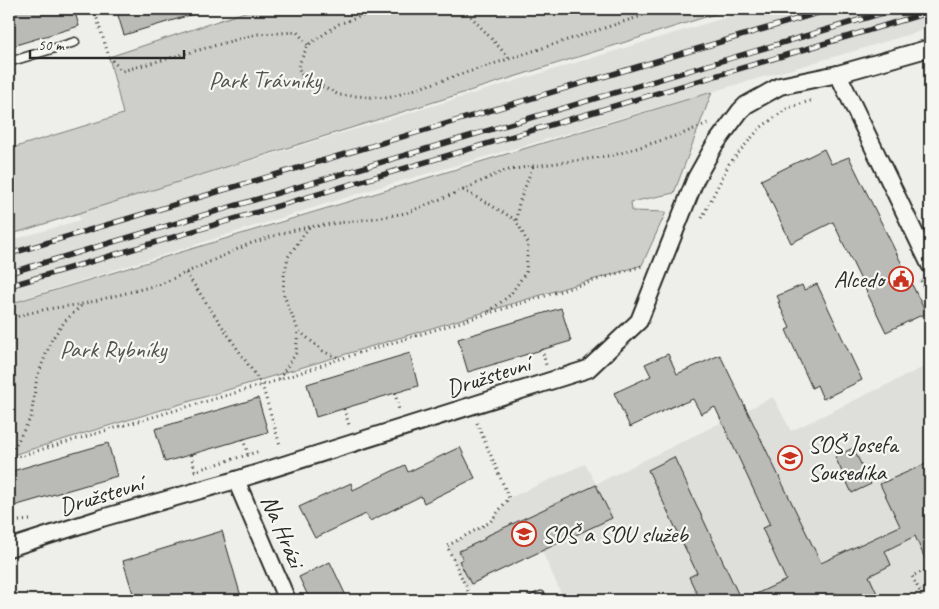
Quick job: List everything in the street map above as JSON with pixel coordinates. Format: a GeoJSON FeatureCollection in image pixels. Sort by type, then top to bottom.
{"type":"FeatureCollection","features":[{"type":"Feature","properties":{"kind":"street","name":"Družstevní"},"geometry":{"type":"LineString","coordinates":[[9,548],[102,518],[236,480],[588,369],[639,321],[696,178],[714,146],[746,105],[780,86],[838,74],[930,48]]}},
{"type":"Feature","properties":{"kind":"street"},"geometry":{"type":"LineString","coordinates":[[838,74],[930,265]]}},
{"type":"Feature","properties":{"kind":"street","name":"Na Hrázi"},"geometry":{"type":"LineString","coordinates":[[236,480],[287,600]]}},
{"type":"Feature","properties":{"kind":"lane"},"geometry":{"type":"LineString","coordinates":[[9,62],[75,42]]}},
{"type":"Feature","properties":{"kind":"lane"},"geometry":{"type":"LineString","coordinates":[[532,600],[541,596]]}},
{"type":"Feature","properties":{"kind":"path"},"geometry":{"type":"LineString","coordinates":[[94,9],[109,57],[122,71],[257,34],[297,32],[308,46]]}},
{"type":"Feature","properties":{"kind":"path"},"geometry":{"type":"LineString","coordinates":[[382,9],[340,24],[308,46],[298,66],[302,76],[338,95],[388,98],[662,9]]}},
{"type":"Feature","properties":{"kind":"path"},"geometry":{"type":"LineString","coordinates":[[464,9],[510,58]]}},
{"type":"Feature","properties":{"kind":"path"},"geometry":{"type":"LineString","coordinates":[[701,221],[730,164],[760,128],[788,108],[820,97]]}},
{"type":"Feature","properties":{"kind":"path"},"geometry":{"type":"LineString","coordinates":[[9,321],[21,315],[83,304],[161,284],[248,244],[286,232],[406,213],[463,190],[503,171],[614,154],[682,134],[707,124],[711,120]]}},
{"type":"Feature","properties":{"kind":"path"},"geometry":{"type":"LineString","coordinates":[[516,220],[519,203],[533,166]]}},
{"type":"Feature","properties":{"kind":"path"},"geometry":{"type":"LineString","coordinates":[[463,190],[516,220],[528,243],[526,272],[510,295],[483,316]]}},
{"type":"Feature","properties":{"kind":"path"},"geometry":{"type":"LineString","coordinates":[[279,380],[296,353],[298,330],[283,293],[284,276],[288,257],[310,227]]}},
{"type":"Feature","properties":{"kind":"path"},"geometry":{"type":"LineString","coordinates":[[9,458],[279,380],[340,358],[642,266],[639,274]]}},
{"type":"Feature","properties":{"kind":"path"},"geometry":{"type":"LineString","coordinates":[[186,273],[262,385],[280,445],[288,443]]}},
{"type":"Feature","properties":{"kind":"path"},"geometry":{"type":"LineString","coordinates":[[9,458],[31,417],[37,377],[52,339],[66,320],[83,304]]}},
{"type":"Feature","properties":{"kind":"path"},"geometry":{"type":"LineString","coordinates":[[298,330],[324,352],[340,358]]}},
{"type":"Feature","properties":{"kind":"path"},"geometry":{"type":"LineString","coordinates":[[542,350],[547,368]]}},
{"type":"Feature","properties":{"kind":"path"},"geometry":{"type":"LineString","coordinates":[[496,363],[502,381]]}},
{"type":"Feature","properties":{"kind":"path"},"geometry":{"type":"LineString","coordinates":[[391,413],[399,411],[395,393]]}},
{"type":"Feature","properties":{"kind":"path"},"geometry":{"type":"LineString","coordinates":[[470,406],[509,498],[490,522],[447,546],[472,600]]}},
{"type":"Feature","properties":{"kind":"path"},"geometry":{"type":"LineString","coordinates":[[344,409],[349,426],[357,423]]}},
{"type":"Feature","properties":{"kind":"path"},"geometry":{"type":"LineString","coordinates":[[244,439],[248,454]]}},
{"type":"Feature","properties":{"kind":"path"},"geometry":{"type":"LineString","coordinates":[[186,473],[262,450]]}},
{"type":"Feature","properties":{"kind":"path"},"geometry":{"type":"LineString","coordinates":[[191,455],[195,470]]}},
{"type":"Feature","properties":{"kind":"path"},"geometry":{"type":"LineString","coordinates":[[9,522],[27,521],[36,518]]}},
{"type":"Feature","properties":{"kind":"path"},"geometry":{"type":"LineString","coordinates":[[924,600],[912,576],[930,568]]}},
{"type":"Feature","properties":{"kind":"shaded area"},"geometry":{"type":"Polygon","coordinates":[[[754,9],[930,9],[930,28],[370,190],[9,303],[9,241],[80,220],[77,213],[754,9]]]}},
{"type":"Feature","properties":{"kind":"shaded area","name":"SOŠ Josefa Sousedíka"},"geometry":{"type":"Polygon","coordinates":[[[930,364],[930,600],[564,600],[542,551],[466,588],[447,546],[490,522],[509,498],[585,464],[596,484],[773,397],[791,431],[930,364]]]}},
{"type":"Feature","properties":{"kind":"green space","name":"Park Trávníky"},"geometry":{"type":"Polygon","coordinates":[[[254,9],[731,9],[9,235],[9,149],[123,114],[109,57],[254,9]]]}},
{"type":"Feature","properties":{"kind":"green space","name":"Park Rybníky"},"geometry":{"type":"Polygon","coordinates":[[[712,92],[674,193],[631,202],[632,211],[666,212],[642,265],[9,456],[9,304],[712,92]]]}},
{"type":"Feature","properties":{"kind":"building"},"geometry":{"type":"Polygon","coordinates":[[[9,9],[74,9],[79,26],[9,47],[9,9]]]}},
{"type":"Feature","properties":{"kind":"building"},"geometry":{"type":"Polygon","coordinates":[[[116,9],[196,9],[197,13],[124,35],[116,9]]]}},
{"type":"Feature","properties":{"kind":"building"},"geometry":{"type":"Polygon","coordinates":[[[824,149],[831,164],[849,157],[926,313],[886,332],[833,222],[791,243],[761,180],[824,149]]]}},
{"type":"Feature","properties":{"kind":"building"},"geometry":{"type":"Polygon","coordinates":[[[817,284],[862,380],[823,399],[817,385],[812,388],[786,330],[790,328],[777,296],[802,285],[804,290],[817,284]]]}},
{"type":"Feature","properties":{"kind":"building"},"geometry":{"type":"Polygon","coordinates":[[[561,308],[571,341],[468,372],[458,339],[561,308]]]}},
{"type":"Feature","properties":{"kind":"building"},"geometry":{"type":"Polygon","coordinates":[[[410,353],[418,386],[316,417],[307,384],[410,353]]]}},
{"type":"Feature","properties":{"kind":"building"},"geometry":{"type":"Polygon","coordinates":[[[668,354],[677,374],[720,355],[821,563],[900,526],[880,484],[930,462],[930,570],[915,536],[885,551],[891,565],[869,576],[880,600],[839,600],[836,593],[819,600],[743,600],[786,580],[762,528],[770,525],[715,407],[701,414],[693,399],[680,403],[630,427],[614,393],[651,376],[645,364],[668,354]]]}},
{"type":"Feature","properties":{"kind":"building"},"geometry":{"type":"Polygon","coordinates":[[[258,398],[268,432],[165,462],[155,429],[258,398]]]}},
{"type":"Feature","properties":{"kind":"building"},"geometry":{"type":"Polygon","coordinates":[[[108,443],[117,476],[14,506],[9,488],[9,472],[108,443]]]}},
{"type":"Feature","properties":{"kind":"building"},"geometry":{"type":"Polygon","coordinates":[[[460,447],[475,478],[424,503],[421,496],[370,521],[366,514],[315,538],[299,507],[351,483],[353,490],[405,465],[408,472],[460,447]]]}},
{"type":"Feature","properties":{"kind":"building"},"geometry":{"type":"Polygon","coordinates":[[[853,448],[871,484],[852,493],[835,457],[853,448]]]}},
{"type":"Feature","properties":{"kind":"building"},"geometry":{"type":"Polygon","coordinates":[[[674,457],[741,600],[700,600],[689,577],[697,573],[648,470],[674,457]]]}},
{"type":"Feature","properties":{"kind":"building","name":"SOŠ a SOU služeb"},"geometry":{"type":"Polygon","coordinates":[[[596,485],[612,518],[471,584],[459,561],[463,559],[459,551],[485,539],[484,537],[596,485]]]}},
{"type":"Feature","properties":{"kind":"building"},"geometry":{"type":"Polygon","coordinates":[[[222,531],[242,600],[135,600],[123,561],[222,531]]]}},
{"type":"Feature","properties":{"kind":"building"},"geometry":{"type":"Polygon","coordinates":[[[330,562],[348,600],[310,600],[299,577],[330,562]]]}},
{"type":"Feature","properties":{"kind":"railway"},"geometry":{"type":"LineString","coordinates":[[9,254],[831,9]]}},
{"type":"Feature","properties":{"kind":"railway"},"geometry":{"type":"LineString","coordinates":[[9,273],[896,9]]}},
{"type":"Feature","properties":{"kind":"railway"},"geometry":{"type":"LineString","coordinates":[[9,286],[930,12]]}},
{"type":"Feature","properties":{"kind":"place","name":"Alcedo"},"geometry":{"type":"Point","coordinates":[901,279]}},
{"type":"Feature","properties":{"kind":"place","name":"SOŠ Josefa Sousedíka"},"geometry":{"type":"Point","coordinates":[790,458]}},
{"type":"Feature","properties":{"kind":"place","name":"SOŠ a SOU služeb"},"geometry":{"type":"Point","coordinates":[524,534]}}]}
